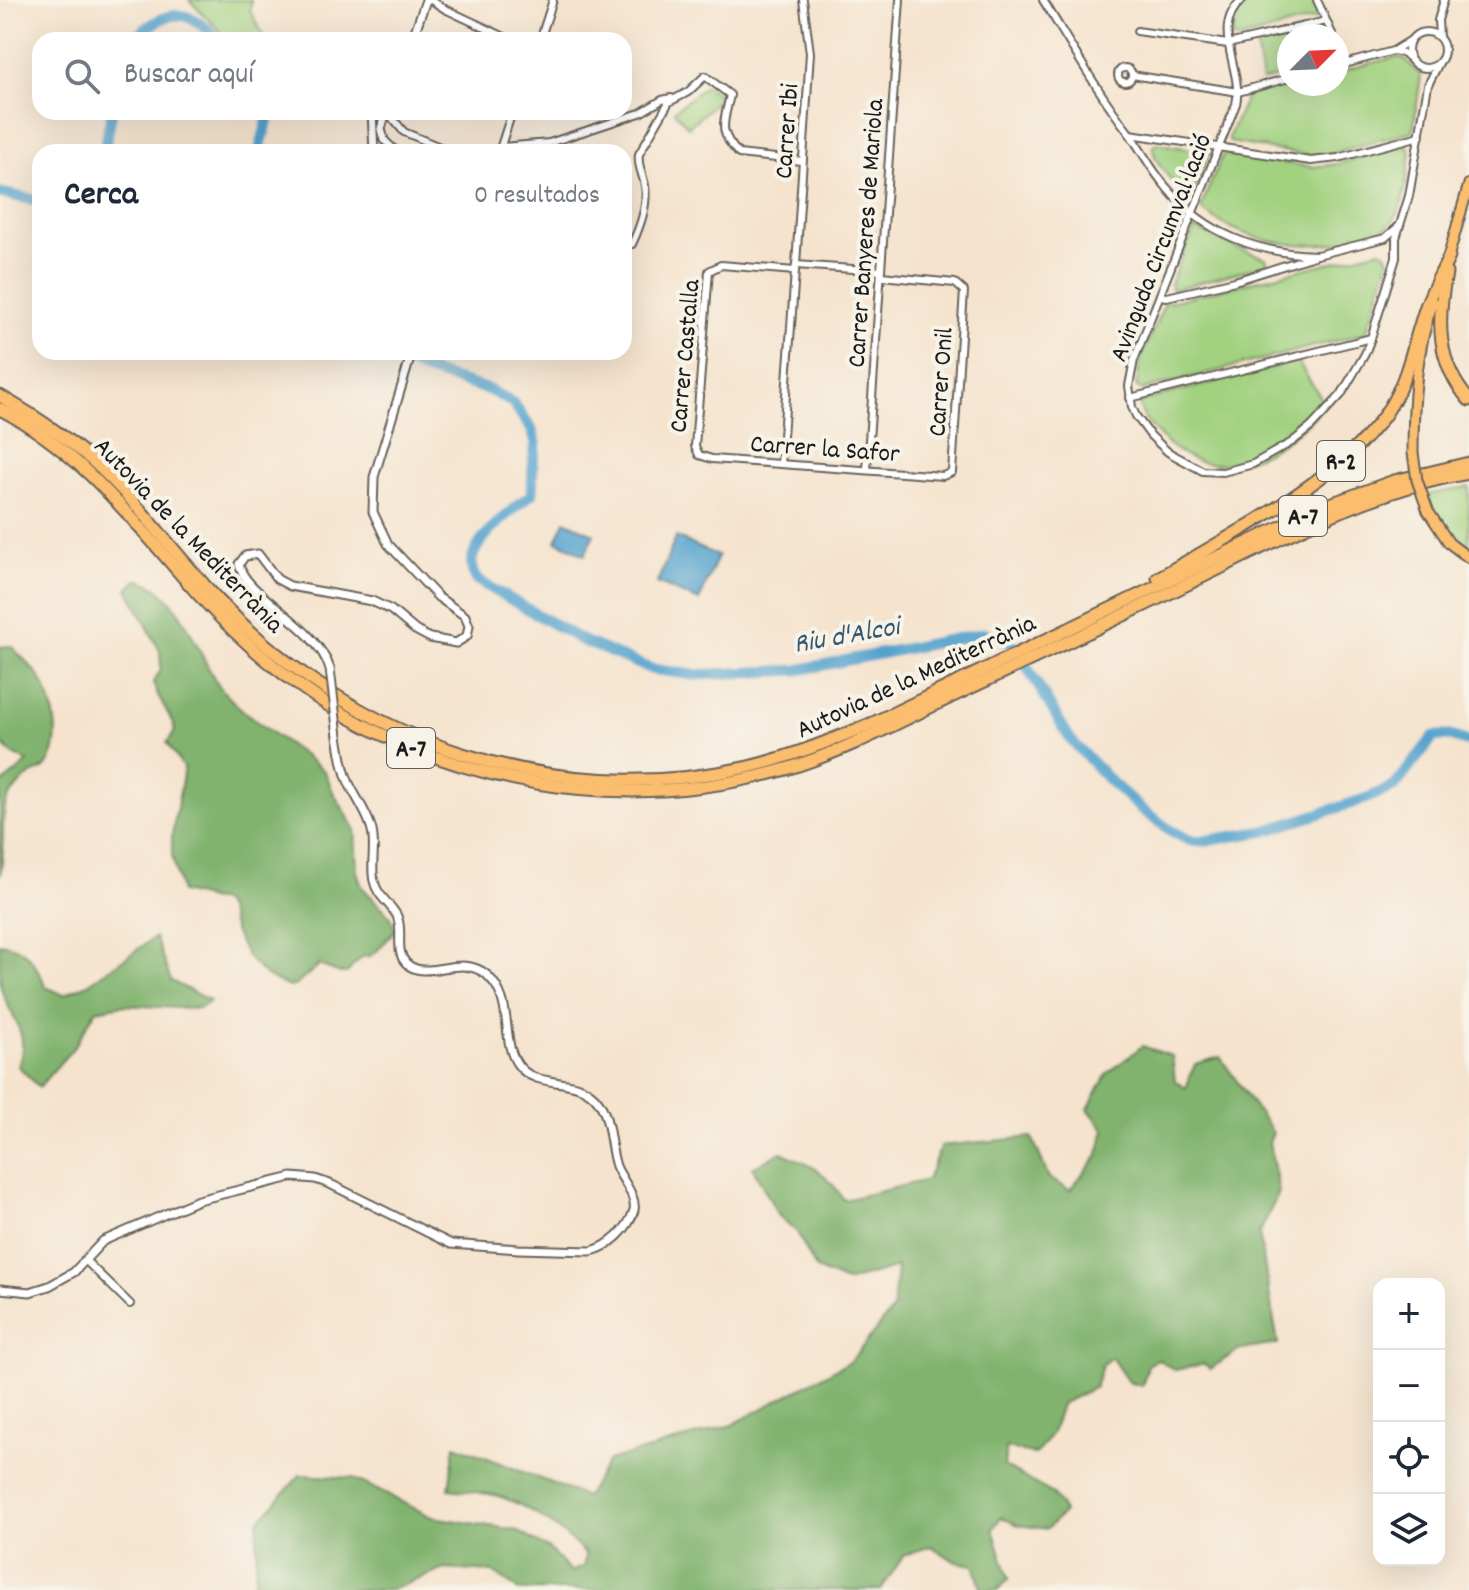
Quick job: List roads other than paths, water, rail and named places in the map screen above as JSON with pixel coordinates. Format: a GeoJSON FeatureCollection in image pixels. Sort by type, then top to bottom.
{"type":"FeatureCollection","features":[{"type":"Feature","properties":{"kind":"highway"},"geometry":{"type":"LineString","coordinates":[[1449,257],[1440,307],[1439,335],[1449,371],[1469,400]]}},
{"type":"Feature","properties":{"kind":"highway","name":"R-2"},"geometry":{"type":"LineString","coordinates":[[1073,626],[1098,609],[1146,593],[1323,474],[1364,441],[1392,403],[1403,380],[1428,301],[1449,257]]}},
{"type":"Feature","properties":{"kind":"highway","name":"Autovia de la Mediterrània"},"geometry":{"type":"LineString","coordinates":[[1,401],[137,515],[227,625],[277,670],[352,719],[423,753],[506,777],[574,789],[614,792],[705,786],[762,769],[873,723],[1073,626]]}},
{"type":"Feature","properties":{"kind":"highway","name":"Autovia de la Mediterrània"},"geometry":{"type":"LineString","coordinates":[[762,769],[800,765],[884,730],[1146,593],[1360,492],[1432,470],[1469,463]]}},
{"type":"Feature","properties":{"kind":"highway","name":"Autovia de la Mediterrània"},"geometry":{"type":"LineString","coordinates":[[1146,593],[1364,502],[1469,473]]}},
{"type":"Feature","properties":{"kind":"highway"},"geometry":{"type":"LineString","coordinates":[[1436,481],[1469,480]]}},
{"type":"Feature","properties":{"kind":"main road"},"geometry":{"type":"LineString","coordinates":[[1469,184],[1431,309],[1417,371],[1413,453],[1417,480],[1428,511],[1449,543],[1469,558]]}},
{"type":"Feature","properties":{"kind":"street"},"geometry":{"type":"LineString","coordinates":[[415,32],[428,0],[494,32]]}},
{"type":"Feature","properties":{"kind":"street"},"geometry":{"type":"LineString","coordinates":[[543,32],[553,0]]}},
{"type":"Feature","properties":{"kind":"street","name":"Carrer Ibi"},"geometry":{"type":"LineString","coordinates":[[781,464],[810,53],[803,0]]}},
{"type":"Feature","properties":{"kind":"street","name":"Carrer Banyeres de Mariola"},"geometry":{"type":"LineString","coordinates":[[867,469],[900,0]]}},
{"type":"Feature","properties":{"kind":"street"},"geometry":{"type":"LineString","coordinates":[[1043,0],[1167,189],[1192,214],[1226,236],[1242,242],[1281,253],[1317,255]]}},
{"type":"Feature","properties":{"kind":"street","name":"Avinguda Circumval·lació"},"geometry":{"type":"LineString","coordinates":[[1242,0],[1230,17],[1228,44],[1238,92],[1221,147],[1130,375],[1132,407],[1143,426],[1168,452],[1203,471],[1237,470],[1273,454],[1311,427],[1341,395],[1365,354],[1396,258],[1396,238],[1409,196],[1428,85],[1439,63]]}},
{"type":"Feature","properties":{"kind":"street"},"geometry":{"type":"LineString","coordinates":[[1317,0],[1327,24]]}},
{"type":"Feature","properties":{"kind":"street"},"geometry":{"type":"LineString","coordinates":[[1393,51],[1403,53],[1414,63],[1432,67],[1439,63],[1444,55],[1437,34],[1438,20],[1444,0]]}},
{"type":"Feature","properties":{"kind":"street"},"geometry":{"type":"LineString","coordinates":[[1349,63],[1393,51],[1438,20]]}},
{"type":"Feature","properties":{"kind":"street"},"geometry":{"type":"LineString","coordinates":[[1137,31],[1228,44],[1326,21]]}},
{"type":"Feature","properties":{"kind":"street"},"geometry":{"type":"LineString","coordinates":[[1416,35],[1434,34],[1441,40]]}},
{"type":"Feature","properties":{"kind":"street"},"geometry":{"type":"LineString","coordinates":[[1416,35],[1408,47],[1428,85]]}},
{"type":"Feature","properties":{"kind":"street"},"geometry":{"type":"LineString","coordinates":[[632,116],[662,100],[688,92],[708,75],[730,95],[723,127],[727,139],[739,154],[802,161]]}},
{"type":"Feature","properties":{"kind":"street"},"geometry":{"type":"LineString","coordinates":[[1132,75],[1238,92],[1277,81]]}},
{"type":"Feature","properties":{"kind":"street"},"geometry":{"type":"LineString","coordinates":[[632,239],[641,225],[645,198],[639,154],[666,106],[675,98]]}},
{"type":"Feature","properties":{"kind":"street"},"geometry":{"type":"LineString","coordinates":[[372,120],[374,144]]}},
{"type":"Feature","properties":{"kind":"street"},"geometry":{"type":"LineString","coordinates":[[384,120],[381,129],[388,144]]}},
{"type":"Feature","properties":{"kind":"street"},"geometry":{"type":"LineString","coordinates":[[394,120],[404,132],[426,144]]}},
{"type":"Feature","properties":{"kind":"street"},"geometry":{"type":"LineString","coordinates":[[502,144],[509,120]]}},
{"type":"Feature","properties":{"kind":"street"},"geometry":{"type":"LineString","coordinates":[[541,144],[619,120]]}},
{"type":"Feature","properties":{"kind":"street"},"geometry":{"type":"LineString","coordinates":[[1130,134],[1320,161],[1420,136]]}},
{"type":"Feature","properties":{"kind":"street"},"geometry":{"type":"LineString","coordinates":[[1160,296],[1235,281],[1385,238],[1401,223]]}},
{"type":"Feature","properties":{"kind":"street","name":"Carrer Castalla"},"geometry":{"type":"LineString","coordinates":[[696,452],[709,271],[715,266],[796,268]]}},
{"type":"Feature","properties":{"kind":"street"},"geometry":{"type":"LineString","coordinates":[[796,268],[881,274]]}},
{"type":"Feature","properties":{"kind":"street","name":"Carrer Onil"},"geometry":{"type":"LineString","coordinates":[[881,274],[955,283],[962,287],[965,295],[952,472]]}},
{"type":"Feature","properties":{"kind":"street"},"geometry":{"type":"LineString","coordinates":[[1130,398],[1371,338]]}},
{"type":"Feature","properties":{"kind":"street"},"geometry":{"type":"LineString","coordinates":[[0,1289],[40,1290],[70,1275],[103,1241],[171,1210],[198,1200],[292,1177],[330,1184],[431,1236],[460,1245],[591,1251],[615,1237],[632,1214],[632,1197],[616,1166],[599,1102],[589,1091],[536,1078],[519,1067],[512,1052],[503,1002],[492,980],[473,966],[425,970],[413,967],[404,960],[398,920],[374,883],[373,830],[345,773],[330,669],[322,649],[245,578],[239,568],[245,556],[258,554],[277,579],[290,586],[372,601],[391,610],[430,638],[456,643],[469,633],[469,622],[465,616],[438,597],[388,544],[373,512],[371,491],[374,477],[409,360]]}},
{"type":"Feature","properties":{"kind":"street","name":"Carrer la Safor"},"geometry":{"type":"LineString","coordinates":[[696,452],[703,458],[943,476],[952,472]]}},
{"type":"Feature","properties":{"kind":"street"},"geometry":{"type":"LineString","coordinates":[[85,1260],[130,1304]]}},
{"type":"Feature","properties":{"kind":"water"},"geometry":{"type":"Polygon","coordinates":[[[565,521],[594,534],[585,555],[556,541],[565,521]]]}},
{"type":"Feature","properties":{"kind":"water"},"geometry":{"type":"Polygon","coordinates":[[[676,537],[718,556],[699,601],[657,583],[676,537]]]}},
{"type":"Feature","properties":{"kind":"waterway","name":"Riu d'Alcoi"},"geometry":{"type":"LineString","coordinates":[[142,32],[155,22],[176,15],[186,16],[211,32]]}},
{"type":"Feature","properties":{"kind":"waterway","name":"Riu d'Alcoi"},"geometry":{"type":"LineString","coordinates":[[106,144],[110,120]]}},
{"type":"Feature","properties":{"kind":"waterway","name":"Riu d'Alcoi"},"geometry":{"type":"LineString","coordinates":[[261,144],[268,120]]}},
{"type":"Feature","properties":{"kind":"waterway","name":"Riu d'Alcoi"},"geometry":{"type":"LineString","coordinates":[[0,193],[32,199]]}},
{"type":"Feature","properties":{"kind":"waterway","name":"Riu d'Alcoi"},"geometry":{"type":"LineString","coordinates":[[400,360],[489,390],[513,403],[532,430],[536,443],[532,494],[484,537],[472,558],[477,580],[581,640],[651,669],[694,675],[798,670],[985,633],[1014,645],[1070,739],[1109,780],[1142,810],[1189,840],[1205,841],[1265,831],[1365,799],[1395,786],[1434,736],[1450,736],[1469,742]]}}]}
